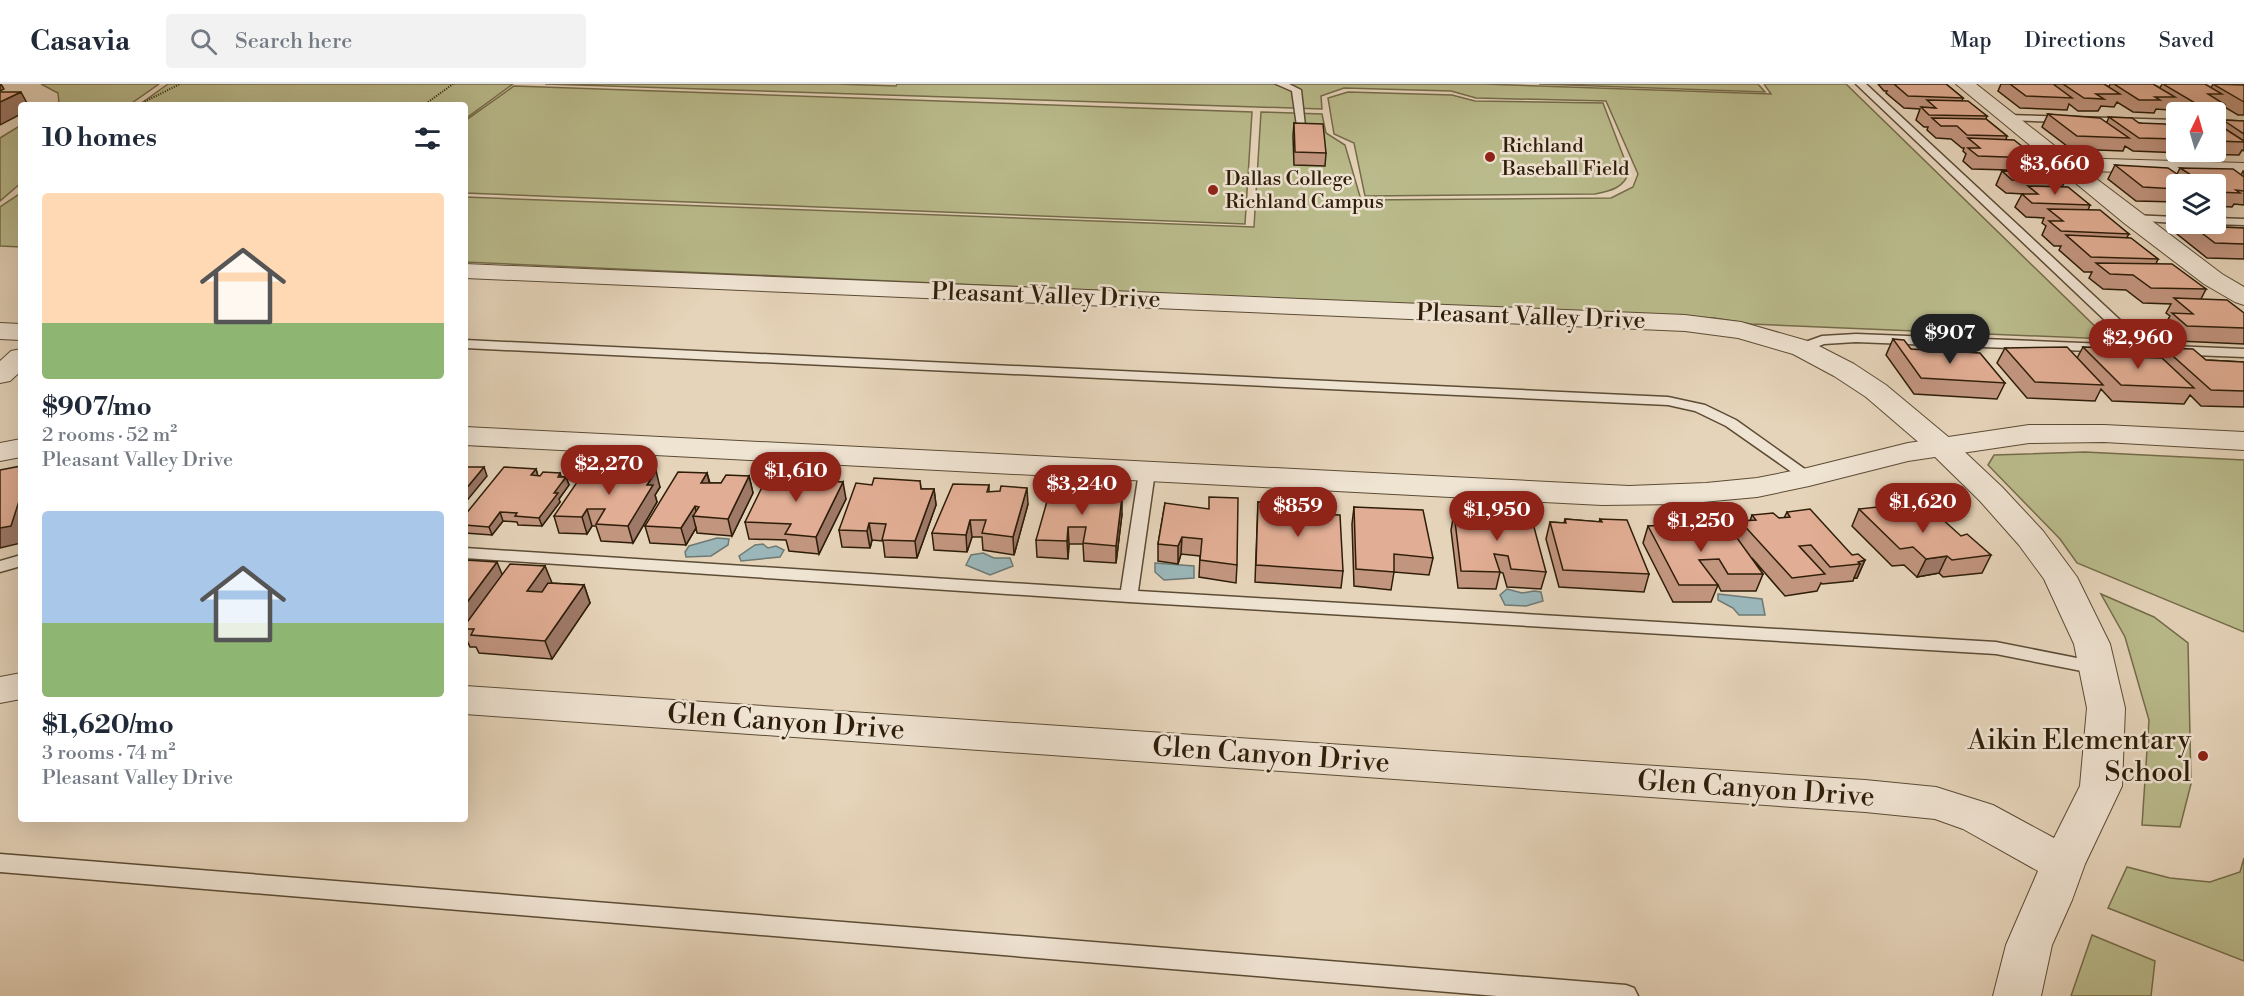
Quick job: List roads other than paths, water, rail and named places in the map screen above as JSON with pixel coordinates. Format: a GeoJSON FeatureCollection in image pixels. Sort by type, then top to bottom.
{"type":"FeatureCollection","features":[{"type":"Feature","properties":{"kind":"street"},"geometry":{"type":"LineString","coordinates":[[1965,84],[2132,218],[2213,279],[2244,297]]}},
{"type":"Feature","properties":{"kind":"street"},"geometry":{"type":"LineString","coordinates":[[2163,84],[2244,86]]}},
{"type":"Feature","properties":{"kind":"street"},"geometry":{"type":"LineString","coordinates":[[2064,164],[2244,169]]}},
{"type":"Feature","properties":{"kind":"street","name":"Pleasant Valley Drive"},"geometry":{"type":"LineString","coordinates":[[468,271],[1685,323],[1741,330],[1802,348],[1845,370],[1876,391],[1941,446],[1991,494],[2031,538],[2058,573],[2092,644],[2106,708],[2101,786],[2063,864],[2050,900],[2029,945],[2017,996]]}},
{"type":"Feature","properties":{"kind":"street"},"geometry":{"type":"LineString","coordinates":[[2213,279],[2244,280]]}},
{"type":"Feature","properties":{"kind":"street"},"geometry":{"type":"LineString","coordinates":[[0,331],[18,332]]}},
{"type":"Feature","properties":{"kind":"street"},"geometry":{"type":"LineString","coordinates":[[0,375],[18,360]]}},
{"type":"Feature","properties":{"kind":"street"},"geometry":{"type":"LineString","coordinates":[[468,436],[1602,496],[1681,496],[1748,489],[1808,477],[1908,451],[2056,433],[2244,441]]}},
{"type":"Feature","properties":{"kind":"street"},"geometry":{"type":"LineString","coordinates":[[0,453],[18,449]]}},
{"type":"Feature","properties":{"kind":"street"},"geometry":{"type":"LineString","coordinates":[[0,690],[18,687]]}},
{"type":"Feature","properties":{"kind":"street","name":"Glen Canyon Drive"},"geometry":{"type":"LineString","coordinates":[[468,700],[1877,797],[1936,803],[1978,817],[2063,864]]}},
{"type":"Feature","properties":{"kind":"lane"},"geometry":{"type":"LineString","coordinates":[[1281,84],[1296,90],[1303,133]]}},
{"type":"Feature","properties":{"kind":"lane"},"geometry":{"type":"LineString","coordinates":[[1861,84],[2144,350]]}},
{"type":"Feature","properties":{"kind":"lane"},"geometry":{"type":"LineString","coordinates":[[2007,118],[2166,123]]}},
{"type":"Feature","properties":{"kind":"lane"},"geometry":{"type":"LineString","coordinates":[[2226,124],[2244,124]]}},
{"type":"Feature","properties":{"kind":"lane"},"geometry":{"type":"LineString","coordinates":[[2132,218],[2166,220]]}},
{"type":"Feature","properties":{"kind":"lane"},"geometry":{"type":"LineString","coordinates":[[2226,221],[2244,222]]}},
{"type":"Feature","properties":{"kind":"lane"},"geometry":{"type":"LineString","coordinates":[[1802,348],[1822,340],[1856,338],[2244,353]]}},
{"type":"Feature","properties":{"kind":"lane"},"geometry":{"type":"LineString","coordinates":[[468,344],[1668,401],[1700,408],[1731,423],[1808,477]]}},
{"type":"Feature","properties":{"kind":"lane"},"geometry":{"type":"LineString","coordinates":[[1129,596],[1147,472]]}},
{"type":"Feature","properties":{"kind":"lane"},"geometry":{"type":"LineString","coordinates":[[468,553],[1996,648],[2097,668]]}},
{"type":"Feature","properties":{"kind":"lane"},"geometry":{"type":"LineString","coordinates":[[0,567],[18,561]]}},
{"type":"Feature","properties":{"kind":"lane"},"geometry":{"type":"LineString","coordinates":[[0,863],[1626,996]]}},
{"type":"Feature","properties":{"kind":"water"},"geometry":{"type":"Polygon","coordinates":[[[717,538],[729,539],[728,545],[711,556],[686,557],[685,552],[689,546],[717,538]]]}},
{"type":"Feature","properties":{"kind":"water"},"geometry":{"type":"Polygon","coordinates":[[[763,544],[768,548],[776,546],[784,550],[780,557],[741,561],[739,556],[755,545],[763,544]]]}},
{"type":"Feature","properties":{"kind":"water"},"geometry":{"type":"Polygon","coordinates":[[[983,553],[994,558],[1010,558],[1013,566],[990,575],[966,565],[971,555],[983,553]]]}},
{"type":"Feature","properties":{"kind":"water"},"geometry":{"type":"Polygon","coordinates":[[[1155,563],[1194,566],[1194,578],[1164,580],[1155,572],[1155,563]]]}},
{"type":"Feature","properties":{"kind":"water"},"geometry":{"type":"Polygon","coordinates":[[[1507,589],[1522,593],[1541,592],[1543,601],[1526,606],[1505,605],[1500,595],[1507,589]]]}},
{"type":"Feature","properties":{"kind":"water"},"geometry":{"type":"Polygon","coordinates":[[[1718,594],[1762,599],[1765,615],[1739,615],[1733,608],[1718,600],[1718,594]]]}},
{"type":"Feature","properties":{"kind":"place","name":"Richland Baseball Field"},"geometry":{"type":"Point","coordinates":[1490,157]}},
{"type":"Feature","properties":{"kind":"place","name":"Dallas College Richland Campus"},"geometry":{"type":"Point","coordinates":[1213,190]}},
{"type":"Feature","properties":{"kind":"place","name":"Aikin Elementary School"},"geometry":{"type":"Point","coordinates":[2203,756]}}]}
